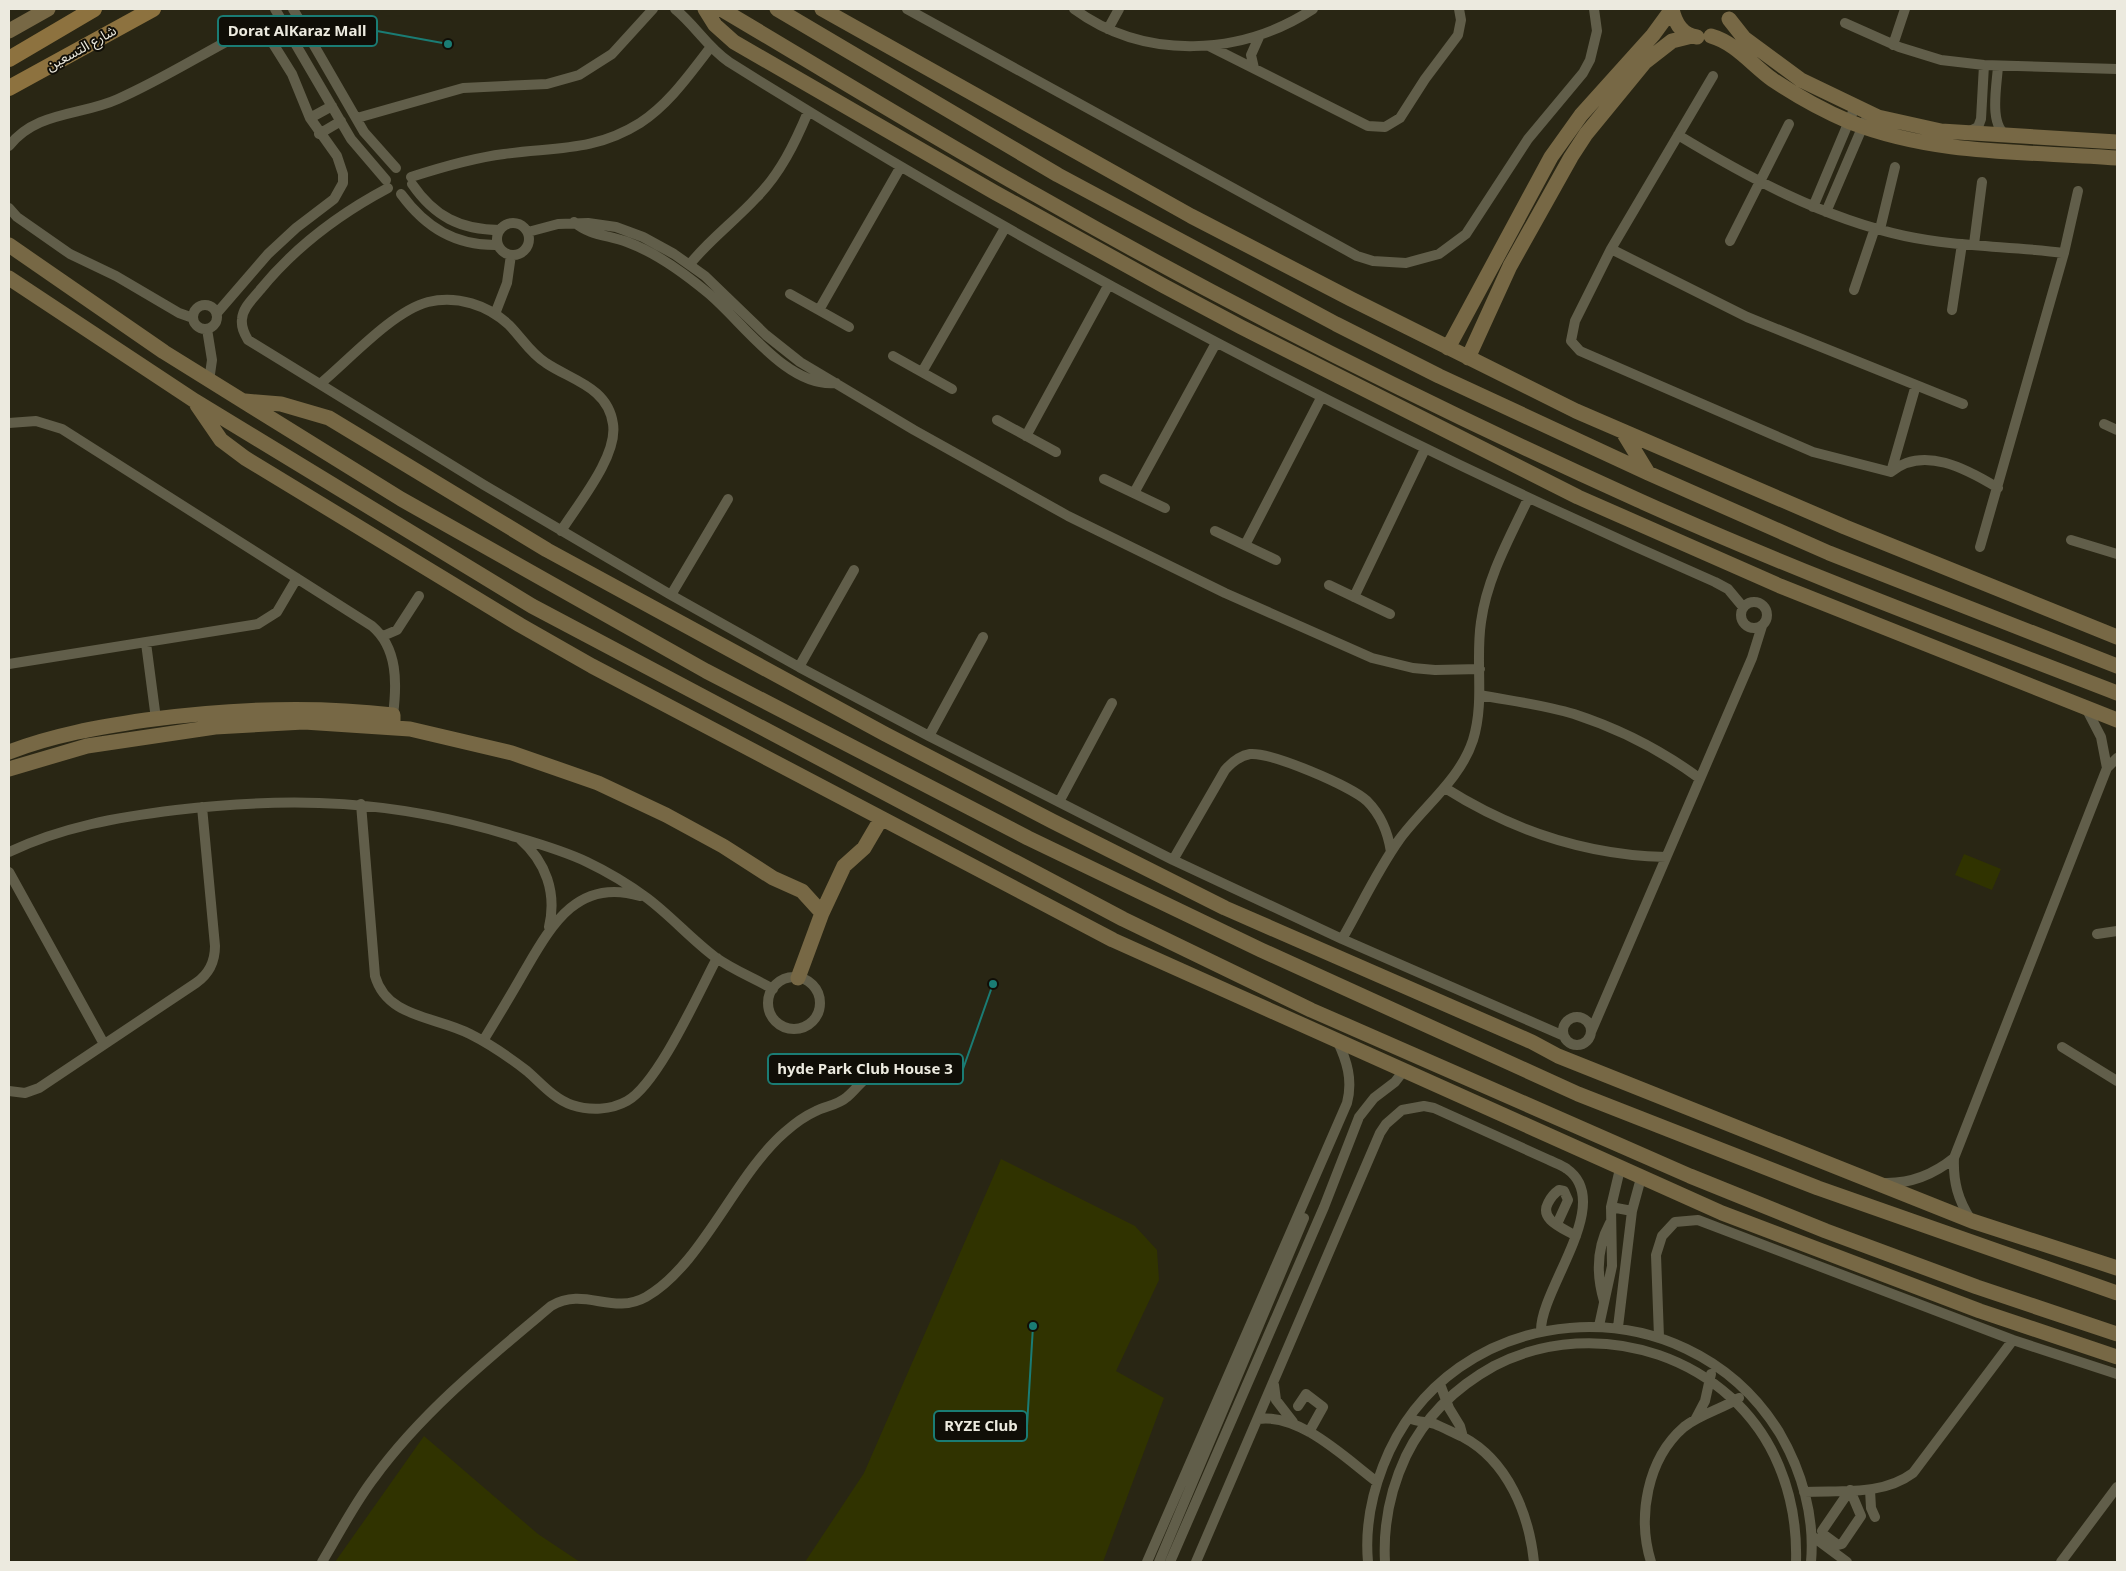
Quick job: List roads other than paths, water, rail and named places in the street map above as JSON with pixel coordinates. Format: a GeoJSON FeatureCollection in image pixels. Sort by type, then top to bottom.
{"type":"FeatureCollection","features":[{"type":"Feature","properties":{"kind":"main road","name":"شارع التسعين"},"geometry":{"type":"LineString","coordinates":[[9,59],[94,9]]}},
{"type":"Feature","properties":{"kind":"main road","name":"شارع التسعين"},"geometry":{"type":"LineString","coordinates":[[9,88],[152,9]]}},
{"type":"Feature","properties":{"kind":"street"},"geometry":{"type":"LineString","coordinates":[[9,31],[48,9]]}},
{"type":"Feature","properties":{"kind":"street"},"geometry":{"type":"LineString","coordinates":[[275,9],[359,150],[387,184],[391,192],[401,194],[406,192],[412,181],[486,157],[566,149],[605,140],[640,122],[656,110],[671,96],[710,48]]}},
{"type":"Feature","properties":{"kind":"street"},"geometry":{"type":"LineString","coordinates":[[293,9],[371,142],[396,168],[405,170],[425,203],[443,217],[464,226],[500,230],[512,223],[522,225],[528,232],[529,242],[525,251],[511,255],[506,254],[498,245],[500,230]]}},
{"type":"Feature","properties":{"kind":"street"},"geometry":{"type":"LineString","coordinates":[[357,118],[463,88],[547,84],[579,75],[612,54],[653,9]]}},
{"type":"Feature","properties":{"kind":"street"},"geometry":{"type":"LineString","coordinates":[[675,9],[691,24],[710,48],[729,62],[900,168],[1108,286],[1216,344],[1425,449],[1528,499],[1715,582],[1734,594],[1743,607]]}},
{"type":"Feature","properties":{"kind":"street"},"geometry":{"type":"LineString","coordinates":[[705,9],[716,25],[734,42],[1019,206],[1241,327],[1578,497],[1780,586],[2086,710],[2117,720]]}},
{"type":"Feature","properties":{"kind":"street"},"geometry":{"type":"LineString","coordinates":[[721,9],[996,173],[1124,244],[1270,322],[1550,460],[1640,501],[1839,586],[2117,693]]}},
{"type":"Feature","properties":{"kind":"street"},"geometry":{"type":"LineString","coordinates":[[777,9],[1058,175],[1196,250],[1439,376],[1648,473],[1830,553],[2117,666]]}},
{"type":"Feature","properties":{"kind":"street"},"geometry":{"type":"LineString","coordinates":[[822,9],[1130,184],[1468,358],[1623,432],[1911,555],[2117,637]]}},
{"type":"Feature","properties":{"kind":"street"},"geometry":{"type":"LineString","coordinates":[[907,9],[920,13],[1357,256],[1390,264],[1406,263],[1439,254],[1453,245],[1477,220],[1524,146],[1583,73],[1590,60],[1597,32],[1594,9]]}},
{"type":"Feature","properties":{"kind":"street"},"geometry":{"type":"LineString","coordinates":[[1074,9],[1108,29],[1159,44],[1208,46],[1259,37],[1279,29],[1314,9]]}},
{"type":"Feature","properties":{"kind":"street"},"geometry":{"type":"LineString","coordinates":[[1108,29],[1119,9]]}},
{"type":"Feature","properties":{"kind":"street"},"geometry":{"type":"LineString","coordinates":[[1208,46],[1368,126],[1385,127],[1400,118],[1430,72],[1458,35],[1461,20],[1459,9]]}},
{"type":"Feature","properties":{"kind":"street"},"geometry":{"type":"LineString","coordinates":[[1448,348],[1551,157],[1581,115],[1653,35],[1672,9]]}},
{"type":"Feature","properties":{"kind":"street"},"geometry":{"type":"LineString","coordinates":[[1672,9],[1678,26],[1692,36]]}},
{"type":"Feature","properties":{"kind":"street"},"geometry":{"type":"LineString","coordinates":[[1893,45],[1905,9]]}},
{"type":"Feature","properties":{"kind":"street"},"geometry":{"type":"LineString","coordinates":[[1711,36],[1725,26],[1730,14]]}},
{"type":"Feature","properties":{"kind":"street"},"geometry":{"type":"LineString","coordinates":[[1730,14],[1740,35],[1776,63],[1859,117],[1962,133],[2117,142]]}},
{"type":"Feature","properties":{"kind":"street"},"geometry":{"type":"LineString","coordinates":[[1845,23],[1893,45],[1929,58],[1998,66],[2117,69]]}},
{"type":"Feature","properties":{"kind":"street"},"geometry":{"type":"LineString","coordinates":[[9,146],[16,137],[35,123],[117,100],[236,36],[252,32],[266,36],[280,52],[292,74],[310,118],[319,134],[342,164],[342,183],[334,199],[296,228],[268,254],[217,313],[216,323],[207,329]]}},
{"type":"Feature","properties":{"kind":"street"},"geometry":{"type":"LineString","coordinates":[[1468,358],[1510,266],[1586,134],[1645,62],[1672,41],[1692,36],[1711,36],[1726,43],[1788,90],[1859,117],[1919,143],[1964,150],[2117,158]]}},
{"type":"Feature","properties":{"kind":"street"},"geometry":{"type":"LineString","coordinates":[[1254,68],[1252,48],[1259,37]]}},
{"type":"Feature","properties":{"kind":"street"},"geometry":{"type":"LineString","coordinates":[[1962,133],[1975,130],[1980,123],[1984,65]]}},
{"type":"Feature","properties":{"kind":"street"},"geometry":{"type":"LineString","coordinates":[[1998,66],[1996,122],[2001,132],[2011,136]]}},
{"type":"Feature","properties":{"kind":"street"},"geometry":{"type":"LineString","coordinates":[[1713,76],[1611,249],[1571,333],[1571,342],[1580,351],[1813,452],[1890,472]]}},
{"type":"Feature","properties":{"kind":"street"},"geometry":{"type":"LineString","coordinates":[[310,118],[332,106]]}},
{"type":"Feature","properties":{"kind":"street"},"geometry":{"type":"LineString","coordinates":[[690,264],[705,246],[758,197],[774,176],[799,134],[808,112]]}},
{"type":"Feature","properties":{"kind":"street"},"geometry":{"type":"LineString","coordinates":[[1814,207],[1859,117]]}},
{"type":"Feature","properties":{"kind":"street"},"geometry":{"type":"LineString","coordinates":[[1826,212],[1859,117]]}},
{"type":"Feature","properties":{"kind":"street"},"geometry":{"type":"LineString","coordinates":[[319,134],[341,121]]}},
{"type":"Feature","properties":{"kind":"street"},"geometry":{"type":"LineString","coordinates":[[1730,241],[1789,124]]}},
{"type":"Feature","properties":{"kind":"street"},"geometry":{"type":"LineString","coordinates":[[1678,135],[1759,182],[1826,212],[1877,228],[1906,236],[1962,244],[2064,252]]}},
{"type":"Feature","properties":{"kind":"street"},"geometry":{"type":"LineString","coordinates":[[1854,290],[1877,228],[1895,167]]}},
{"type":"Feature","properties":{"kind":"street"},"geometry":{"type":"LineString","coordinates":[[387,184],[387,175],[396,168]]}},
{"type":"Feature","properties":{"kind":"street"},"geometry":{"type":"LineString","coordinates":[[819,310],[900,168]]}},
{"type":"Feature","properties":{"kind":"street"},"geometry":{"type":"LineString","coordinates":[[1974,244],[1982,182]]}},
{"type":"Feature","properties":{"kind":"street"},"geometry":{"type":"LineString","coordinates":[[387,184],[312,237],[279,269],[244,310],[242,326],[248,340],[561,531],[799,667],[929,736],[1173,860],[1342,939],[1564,1036],[1571,1044],[1579,1045],[1587,1041],[1752,658],[1762,626],[1767,619],[1767,613],[1762,604],[1751,602],[1743,607],[1740,616],[1744,625],[1753,629],[1762,626]]}},
{"type":"Feature","properties":{"kind":"street"},"geometry":{"type":"LineString","coordinates":[[1980,547],[2064,252],[2078,191]]}},
{"type":"Feature","properties":{"kind":"street"},"geometry":{"type":"LineString","coordinates":[[401,194],[426,223],[448,236],[473,244],[498,245]]}},
{"type":"Feature","properties":{"kind":"street"},"geometry":{"type":"LineString","coordinates":[[9,208],[17,217],[70,254],[116,276],[179,313],[193,318],[198,326],[207,329]]}},
{"type":"Feature","properties":{"kind":"street"},"geometry":{"type":"LineString","coordinates":[[574,222],[588,232],[626,242],[655,256],[745,321]]}},
{"type":"Feature","properties":{"kind":"street"},"geometry":{"type":"LineString","coordinates":[[528,232],[574,222],[602,224],[632,232],[690,264],[720,289],[776,358],[794,371],[811,382],[819,384],[836,383],[968,461],[1068,516],[1164,564],[1297,626],[1384,661],[1435,670],[1480,669]]}},
{"type":"Feature","properties":{"kind":"street"},"geometry":{"type":"LineString","coordinates":[[922,372],[1005,228]]}},
{"type":"Feature","properties":{"kind":"street"},"geometry":{"type":"LineString","coordinates":[[1952,310],[1962,244]]}},
{"type":"Feature","properties":{"kind":"street"},"geometry":{"type":"LineString","coordinates":[[9,245],[209,381],[401,499],[706,671],[1028,838],[1262,950],[1586,1097],[1818,1188],[2117,1293]]}},
{"type":"Feature","properties":{"kind":"street"},"geometry":{"type":"LineString","coordinates":[[1611,249],[1747,317],[1963,404]]}},
{"type":"Feature","properties":{"kind":"street"},"geometry":{"type":"LineString","coordinates":[[495,314],[506,283],[511,255]]}},
{"type":"Feature","properties":{"kind":"street"},"geometry":{"type":"LineString","coordinates":[[9,278],[195,401],[522,600],[1123,919],[1311,1010],[1690,1176],[1826,1231],[1977,1287],[2117,1334]]}},
{"type":"Feature","properties":{"kind":"street"},"geometry":{"type":"LineString","coordinates":[[1026,436],[1108,286]]}},
{"type":"Feature","properties":{"kind":"street"},"geometry":{"type":"LineString","coordinates":[[790,294],[849,327]]}},
{"type":"Feature","properties":{"kind":"street"},"geometry":{"type":"LineString","coordinates":[[320,384],[396,318],[417,306],[429,302],[453,300],[475,304],[495,314],[510,326],[536,356],[592,389],[606,404],[611,414],[614,434],[608,454],[561,531]]}},
{"type":"Feature","properties":{"kind":"street"},"geometry":{"type":"LineString","coordinates":[[193,318],[198,307],[203,305],[214,308],[217,313]]}},
{"type":"Feature","properties":{"kind":"street"},"geometry":{"type":"LineString","coordinates":[[207,329],[212,360],[209,381]]}},
{"type":"Feature","properties":{"kind":"street"},"geometry":{"type":"LineString","coordinates":[[1134,493],[1216,344]]}},
{"type":"Feature","properties":{"kind":"street"},"geometry":{"type":"LineString","coordinates":[[893,356],[952,389]]}},
{"type":"Feature","properties":{"kind":"street"},"geometry":{"type":"LineString","coordinates":[[1890,472],[1916,385]]}},
{"type":"Feature","properties":{"kind":"street"},"geometry":{"type":"LineString","coordinates":[[1246,545],[1322,398]]}},
{"type":"Feature","properties":{"kind":"street"},"geometry":{"type":"LineString","coordinates":[[195,401],[221,440],[244,458],[484,604],[592,666],[1113,940],[1405,1069],[1620,1169],[1722,1212],[1980,1311],[2117,1357]]}},
{"type":"Feature","properties":{"kind":"street"},"geometry":{"type":"LineString","coordinates":[[244,401],[281,404],[329,418],[548,550],[876,730],[1226,908],[1532,1042],[1558,1056],[1972,1221],[2117,1268]]}},
{"type":"Feature","properties":{"kind":"street"},"geometry":{"type":"LineString","coordinates":[[997,420],[1056,452]]}},
{"type":"Feature","properties":{"kind":"street"},"geometry":{"type":"LineString","coordinates":[[9,423],[36,421],[62,429],[372,626],[383,636],[390,650],[394,671],[393,721]]}},
{"type":"Feature","properties":{"kind":"street"},"geometry":{"type":"LineString","coordinates":[[2104,424],[2117,430]]}},
{"type":"Feature","properties":{"kind":"street"},"geometry":{"type":"LineString","coordinates":[[1623,432],[1648,473]]}},
{"type":"Feature","properties":{"kind":"street"},"geometry":{"type":"LineString","coordinates":[[1354,597],[1425,449]]}},
{"type":"Feature","properties":{"kind":"street"},"geometry":{"type":"LineString","coordinates":[[1550,460],[1578,497]]}},
{"type":"Feature","properties":{"kind":"street"},"geometry":{"type":"LineString","coordinates":[[1890,472],[1901,464],[1922,461],[1944,462],[1976,475],[1998,488]]}},
{"type":"Feature","properties":{"kind":"street"},"geometry":{"type":"LineString","coordinates":[[1104,479],[1165,508]]}},
{"type":"Feature","properties":{"kind":"street"},"geometry":{"type":"LineString","coordinates":[[671,595],[728,499]]}},
{"type":"Feature","properties":{"kind":"street"},"geometry":{"type":"LineString","coordinates":[[1342,939],[1392,852],[1420,814],[1445,788],[1470,747],[1480,695],[1480,639],[1484,602],[1494,573],[1528,499]]}},
{"type":"Feature","properties":{"kind":"street"},"geometry":{"type":"LineString","coordinates":[[1215,531],[1276,560]]}},
{"type":"Feature","properties":{"kind":"street"},"geometry":{"type":"LineString","coordinates":[[2072,540],[2117,554]]}},
{"type":"Feature","properties":{"kind":"street"},"geometry":{"type":"LineString","coordinates":[[799,667],[854,570]]}},
{"type":"Feature","properties":{"kind":"street"},"geometry":{"type":"LineString","coordinates":[[9,664],[258,624],[266,620],[281,606],[297,578]]}},
{"type":"Feature","properties":{"kind":"street"},"geometry":{"type":"LineString","coordinates":[[1329,586],[1390,614]]}},
{"type":"Feature","properties":{"kind":"street"},"geometry":{"type":"LineString","coordinates":[[383,636],[397,630],[419,596]]}},
{"type":"Feature","properties":{"kind":"street"},"geometry":{"type":"LineString","coordinates":[[484,604],[522,600]]}},
{"type":"Feature","properties":{"kind":"street"},"geometry":{"type":"LineString","coordinates":[[929,736],[982,637]]}},
{"type":"Feature","properties":{"kind":"street"},"geometry":{"type":"LineString","coordinates":[[146,643],[156,719]]}},
{"type":"Feature","properties":{"kind":"street"},"geometry":{"type":"LineString","coordinates":[[1480,695],[1543,706],[1602,724],[1657,750],[1699,778]]}},
{"type":"Feature","properties":{"kind":"street"},"geometry":{"type":"LineString","coordinates":[[703,697],[711,729]]}},
{"type":"Feature","properties":{"kind":"street"},"geometry":{"type":"LineString","coordinates":[[1059,802],[1112,703]]}},
{"type":"Feature","properties":{"kind":"street"},"geometry":{"type":"LineString","coordinates":[[761,728],[771,722],[774,712],[773,706]]}},
{"type":"Feature","properties":{"kind":"street"},"geometry":{"type":"LineString","coordinates":[[9,752],[84,730],[215,712],[275,709],[334,710],[393,721],[512,753],[598,783],[666,815],[723,846],[773,878],[802,891],[822,913]]}},
{"type":"Feature","properties":{"kind":"street"},"geometry":{"type":"LineString","coordinates":[[2086,710],[2101,737],[2107,768]]}},
{"type":"Feature","properties":{"kind":"street"},"geometry":{"type":"LineString","coordinates":[[9,769],[87,746],[215,727],[294,722],[393,721]]}},
{"type":"Feature","properties":{"kind":"street"},"geometry":{"type":"LineString","coordinates":[[788,742],[788,736],[794,726],[806,723]]}},
{"type":"Feature","properties":{"kind":"street"},"geometry":{"type":"LineString","coordinates":[[1173,860],[1225,770],[1236,759],[1251,754],[1266,756],[1332,780],[1357,793],[1368,802],[1380,819],[1389,838],[1392,852]]}},
{"type":"Feature","properties":{"kind":"street"},"geometry":{"type":"LineString","coordinates":[[1972,1221],[1958,1198],[1953,1172],[1954,1158],[2107,768],[2117,758]]}},
{"type":"Feature","properties":{"kind":"street"},"geometry":{"type":"LineString","coordinates":[[1445,788],[1499,819],[1557,841],[1618,854],[1666,856]]}},
{"type":"Feature","properties":{"kind":"street"},"geometry":{"type":"LineString","coordinates":[[9,852],[41,838],[92,823],[202,807],[283,801],[361,804],[442,817],[519,838],[586,861],[647,898],[717,958],[773,988]]}},
{"type":"Feature","properties":{"kind":"street"},"geometry":{"type":"LineString","coordinates":[[361,804],[375,976],[383,995],[399,1008],[454,1026],[483,1041],[516,1063],[559,1099],[586,1108],[614,1106],[633,1097],[649,1082],[717,958]]}},
{"type":"Feature","properties":{"kind":"street"},"geometry":{"type":"LineString","coordinates":[[9,1090],[17,1093],[32,1092],[196,984],[211,968],[215,946],[202,807]]}},
{"type":"Feature","properties":{"kind":"street"},"geometry":{"type":"LineString","coordinates":[[798,978],[822,913],[844,866],[864,848],[881,818]]}},
{"type":"Feature","properties":{"kind":"street"},"geometry":{"type":"LineString","coordinates":[[519,838],[536,856],[548,880],[552,905],[548,931]]}},
{"type":"Feature","properties":{"kind":"street"},"geometry":{"type":"LineString","coordinates":[[9,872],[104,1044]]}},
{"type":"Feature","properties":{"kind":"street"},"geometry":{"type":"LineString","coordinates":[[483,1041],[548,931],[567,910],[592,896],[620,892],[647,898]]}},
{"type":"Feature","properties":{"kind":"street"},"geometry":{"type":"LineString","coordinates":[[1113,940],[1123,919]]}},
{"type":"Feature","properties":{"kind":"street"},"geometry":{"type":"LineString","coordinates":[[1262,950],[1270,928]]}},
{"type":"Feature","properties":{"kind":"street"},"geometry":{"type":"LineString","coordinates":[[2096,934],[2117,931]]}},
{"type":"Feature","properties":{"kind":"street"},"geometry":{"type":"LineString","coordinates":[[788,978],[798,978],[813,986],[820,1002],[815,1019],[800,1028],[783,1027],[776,1022],[768,1006],[773,988],[788,978]]}},
{"type":"Feature","properties":{"kind":"street"},"geometry":{"type":"LineString","coordinates":[[1304,1026],[1311,1010]]}},
{"type":"Feature","properties":{"kind":"street"},"geometry":{"type":"LineString","coordinates":[[1564,1036],[1567,1022],[1575,1018],[1584,1020],[1591,1032]]}},
{"type":"Feature","properties":{"kind":"street"},"geometry":{"type":"LineString","coordinates":[[1147,1562],[1347,1102],[1350,1090],[1350,1075],[1343,1043]]}},
{"type":"Feature","properties":{"kind":"street"},"geometry":{"type":"LineString","coordinates":[[1159,1562],[1354,1098],[1355,1074],[1343,1043]]}},
{"type":"Feature","properties":{"kind":"street"},"geometry":{"type":"LineString","coordinates":[[2062,1047],[2117,1082]]}},
{"type":"Feature","properties":{"kind":"street"},"geometry":{"type":"LineString","coordinates":[[322,1562],[373,1478],[397,1449],[468,1379],[551,1306],[564,1300],[578,1297],[614,1304],[631,1303],[645,1297],[682,1264],[768,1149],[788,1130],[810,1114],[846,1098],[878,1070],[894,1068],[916,1072],[929,1069],[939,1062]]}},
{"type":"Feature","properties":{"kind":"street"},"geometry":{"type":"LineString","coordinates":[[1170,1562],[1320,1216],[1359,1117],[1374,1098],[1395,1082],[1405,1069]]}},
{"type":"Feature","properties":{"kind":"street"},"geometry":{"type":"LineString","coordinates":[[1196,1562],[1380,1133],[1386,1124],[1402,1110],[1424,1106],[1434,1108],[1567,1168],[1574,1176],[1581,1190],[1582,1215],[1576,1236],[1544,1308],[1541,1331]]}},
{"type":"Feature","properties":{"kind":"street"},"geometry":{"type":"LineString","coordinates":[[1518,1122],[1557,1119]]}},
{"type":"Feature","properties":{"kind":"street"},"geometry":{"type":"LineString","coordinates":[[1880,1183],[1915,1180],[1936,1171],[1954,1158]]}},
{"type":"Feature","properties":{"kind":"street"},"geometry":{"type":"LineString","coordinates":[[1599,1326],[1604,1301],[1599,1281],[1599,1256],[1602,1238],[1610,1223],[1610,1206],[1620,1169]]}},
{"type":"Feature","properties":{"kind":"street"},"geometry":{"type":"LineString","coordinates":[[1618,1327],[1632,1211],[1641,1178]]}},
{"type":"Feature","properties":{"kind":"street"},"geometry":{"type":"LineString","coordinates":[[1610,1206],[1632,1211]]}},
{"type":"Feature","properties":{"kind":"street"},"geometry":{"type":"LineString","coordinates":[[1659,1337],[1656,1256],[1667,1229],[1675,1222],[1687,1220],[1715,1224],[2013,1340],[2117,1374]]}},
{"type":"Feature","properties":{"kind":"street"},"geometry":{"type":"LineString","coordinates":[[1557,1224],[1576,1236]]}},
{"type":"Feature","properties":{"kind":"street"},"geometry":{"type":"LineString","coordinates":[[1368,1562],[1368,1524],[1377,1482],[1389,1452],[1409,1418],[1440,1384],[1484,1352],[1508,1341],[1541,1331],[1599,1326],[1618,1327],[1659,1337],[1696,1353],[1714,1364],[1748,1392],[1772,1421],[1785,1443],[1804,1492],[1812,1536],[1812,1562]]}},
{"type":"Feature","properties":{"kind":"street"},"geometry":{"type":"LineString","coordinates":[[1804,1492],[1870,1490],[1900,1483],[1913,1473],[2013,1340]]}},
{"type":"Feature","properties":{"kind":"street"},"geometry":{"type":"LineString","coordinates":[[1385,1562],[1386,1522],[1391,1496],[1399,1471],[1425,1423],[1446,1401],[1484,1372],[1527,1352],[1574,1343],[1597,1342],[1644,1349],[1667,1357],[1710,1380],[1735,1401],[1762,1435],[1779,1465],[1794,1515],[1796,1562]]}},
{"type":"Feature","properties":{"kind":"street"},"geometry":{"type":"LineString","coordinates":[[1696,1420],[1705,1401],[1714,1364]]}},
{"type":"Feature","properties":{"kind":"street"},"geometry":{"type":"LineString","coordinates":[[1274,1382],[1276,1400],[1293,1423]]}},
{"type":"Feature","properties":{"kind":"street"},"geometry":{"type":"LineString","coordinates":[[1440,1384],[1446,1401],[1460,1426],[1463,1437]]}},
{"type":"Feature","properties":{"kind":"street"},"geometry":{"type":"LineString","coordinates":[[1651,1562],[1645,1537],[1644,1513],[1653,1475],[1671,1441],[1684,1427],[1735,1401],[1748,1392]]}},
{"type":"Feature","properties":{"kind":"street"},"geometry":{"type":"LineString","coordinates":[[1298,1406],[1306,1394],[1323,1407],[1309,1432]]}},
{"type":"Feature","properties":{"kind":"street"},"geometry":{"type":"LineString","coordinates":[[1258,1419],[1274,1417],[1293,1423],[1309,1432],[1377,1482]]}},
{"type":"Feature","properties":{"kind":"street"},"geometry":{"type":"LineString","coordinates":[[1409,1418],[1434,1424],[1463,1437],[1494,1464],[1519,1499],[1526,1519],[1534,1562]]}},
{"type":"Feature","properties":{"kind":"street"},"geometry":{"type":"LineString","coordinates":[[2061,1562],[2117,1487]]}},
{"type":"Feature","properties":{"kind":"street"},"geometry":{"type":"LineString","coordinates":[[1850,1490],[1861,1516],[1842,1544],[1838,1545],[1822,1531],[1850,1490]]}},
{"type":"Feature","properties":{"kind":"street"},"geometry":{"type":"LineString","coordinates":[[1870,1490],[1871,1508],[1875,1517]]}},
{"type":"Feature","properties":{"kind":"street"},"geometry":{"type":"LineString","coordinates":[[1812,1536],[1847,1562]]}},
{"type":"Feature","properties":{"kind":"place","name":"Dorat AlKaraz Mall"},"geometry":{"type":"Point","coordinates":[448,44]}},
{"type":"Feature","properties":{"kind":"place","name":"hyde Park Club House 3"},"geometry":{"type":"Point","coordinates":[993,984]}},
{"type":"Feature","properties":{"kind":"place","name":"RYZE Club"},"geometry":{"type":"Point","coordinates":[1033,1326]}}]}
